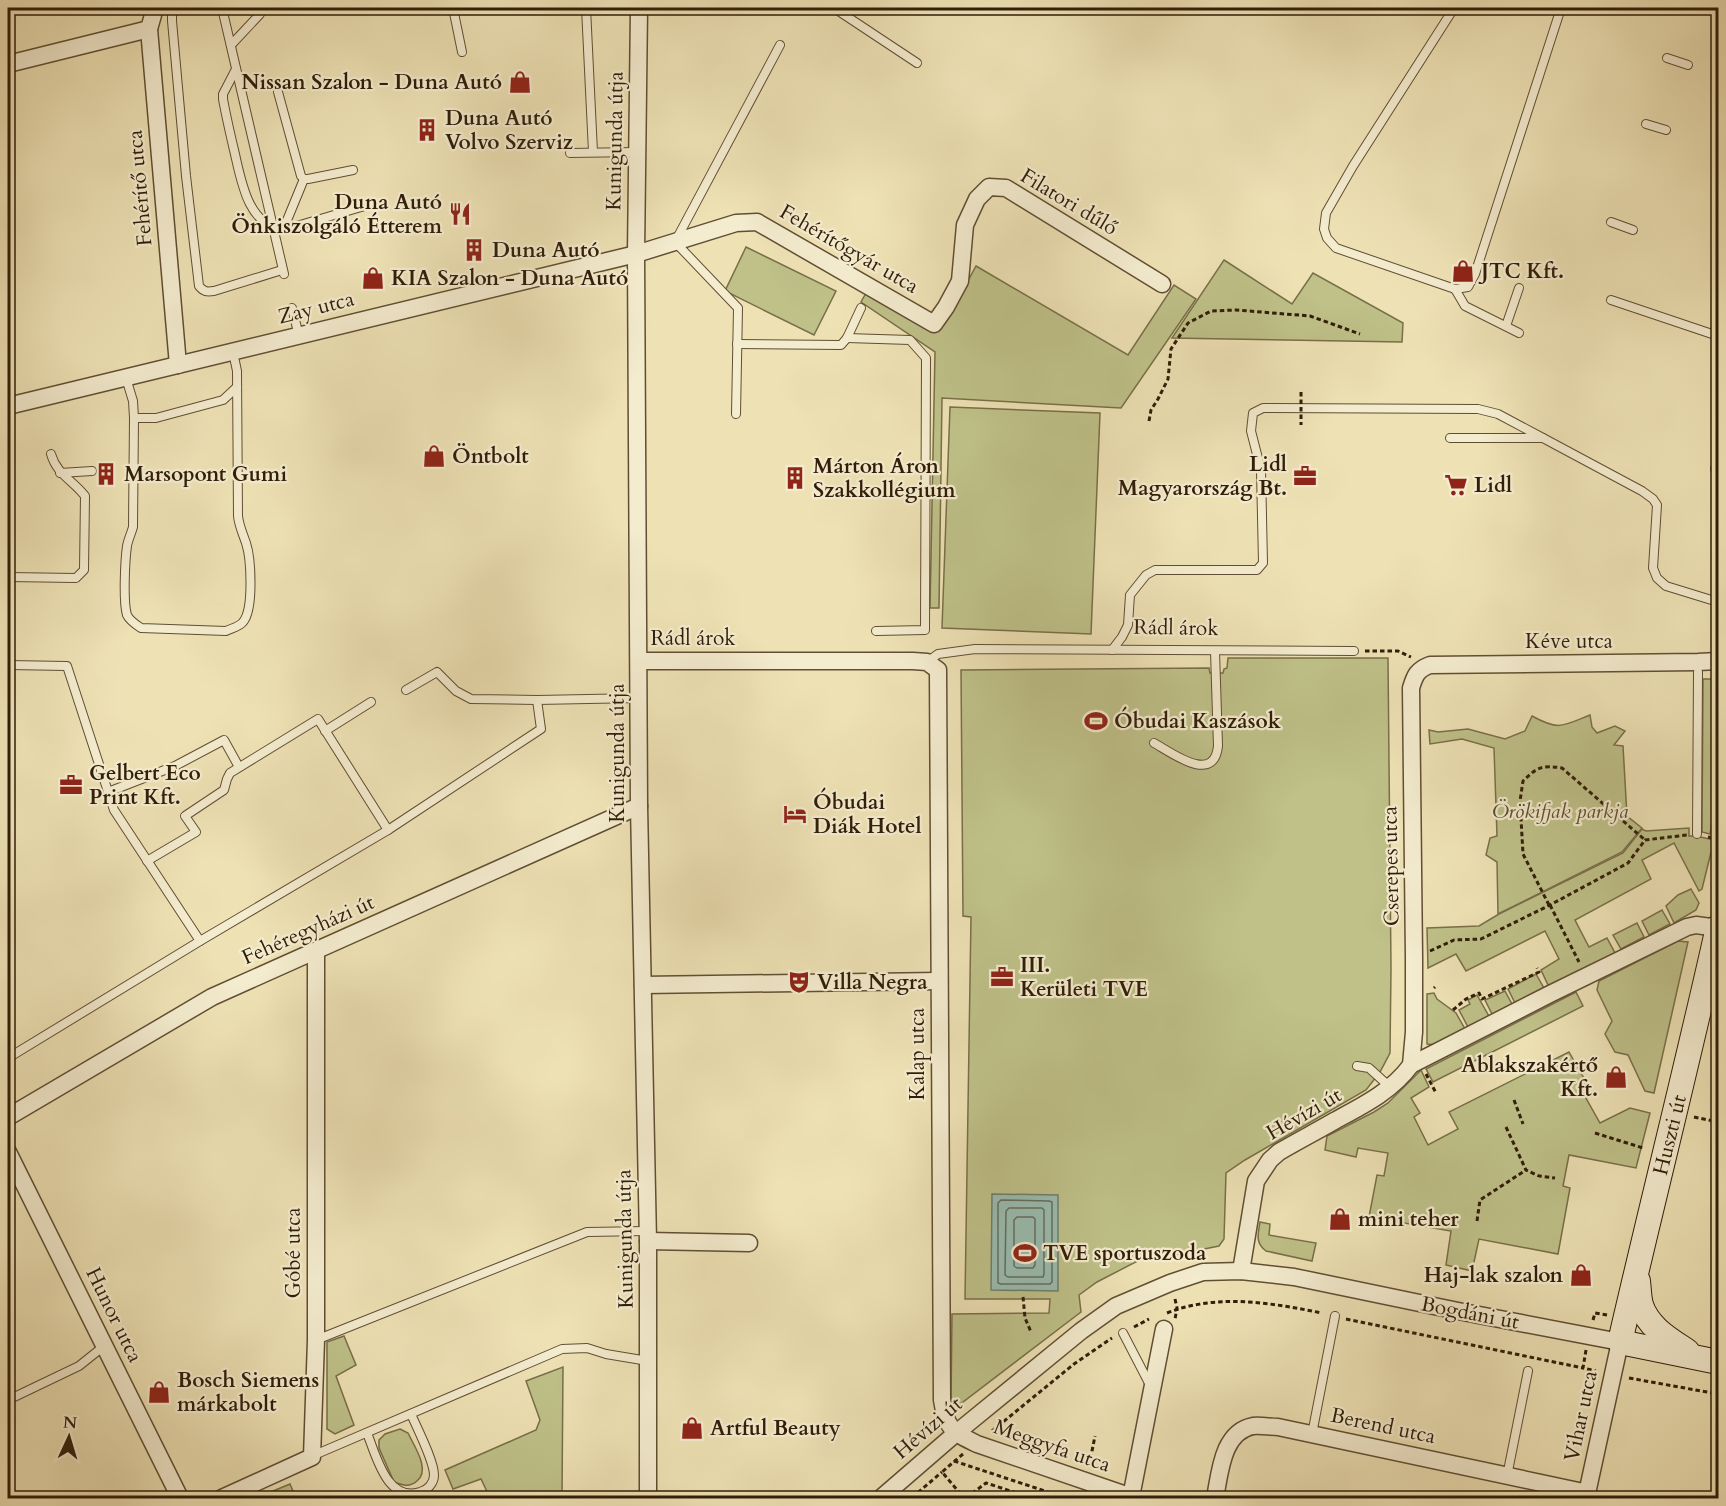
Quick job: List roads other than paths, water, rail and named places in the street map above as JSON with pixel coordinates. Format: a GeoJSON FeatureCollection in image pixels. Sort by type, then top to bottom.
{"type":"FeatureCollection","features":[{"type":"Feature","properties":{"kind":"street","name":"Fehérítő utca"},"geometry":{"type":"LineString","coordinates":[[153,8],[149,29],[178,365]]}},
{"type":"Feature","properties":{"kind":"street","name":"Kunigunda útja"},"geometry":{"type":"LineString","coordinates":[[639,8],[636,254],[639,806],[648,1236],[648,1498]]}},
{"type":"Feature","properties":{"kind":"street"},"geometry":{"type":"LineString","coordinates":[[8,64],[149,29]]}},
{"type":"Feature","properties":{"kind":"street","name":"Filatori dűlő"},"geometry":{"type":"LineString","coordinates":[[934,324],[960,282],[965,225],[977,199],[990,187],[1006,188],[1162,284]]}},
{"type":"Feature","properties":{"kind":"street","name":"Fehérítőgyár utca"},"geometry":{"type":"LineString","coordinates":[[636,254],[736,223],[757,222],[934,324]]}},
{"type":"Feature","properties":{"kind":"street","name":"Zay utca"},"geometry":{"type":"LineString","coordinates":[[8,406],[636,254]]}},
{"type":"Feature","properties":{"kind":"street","name":"Rádl árok"},"geometry":{"type":"LineString","coordinates":[[639,661],[901,660],[933,666]]}},
{"type":"Feature","properties":{"kind":"street","name":"Kéve utca"},"geometry":{"type":"LineString","coordinates":[[1421,668],[1430,665],[1719,661]]}},
{"type":"Feature","properties":{"kind":"street","name":"Kalap utca"},"geometry":{"type":"LineString","coordinates":[[933,666],[939,981],[942,1400],[944,1415],[955,1434]]}},
{"type":"Feature","properties":{"kind":"street","name":"Cserepes utca"},"geometry":{"type":"LineString","coordinates":[[1418,1069],[1414,1032],[1411,688],[1415,674],[1421,668]]}},
{"type":"Feature","properties":{"kind":"street","name":"Fehéregyházi út"},"geometry":{"type":"LineString","coordinates":[[8,1117],[212,997],[639,806]]}},
{"type":"Feature","properties":{"kind":"street","name":"Hévízi út"},"geometry":{"type":"LineString","coordinates":[[881,1498],[1081,1331],[1116,1306],[1203,1272],[1241,1271],[1256,1181],[1270,1160],[1279,1152],[1373,1100],[1405,1074],[1587,976],[1687,927],[1696,925],[1718,928]]}},
{"type":"Feature","properties":{"kind":"street","name":"Huszti út"},"geometry":{"type":"LineString","coordinates":[[1620,1342],[1718,928]]}},
{"type":"Feature","properties":{"kind":"street","name":"Góbé utca"},"geometry":{"type":"LineString","coordinates":[[312,1457],[316,1340],[316,951]]}},
{"type":"Feature","properties":{"kind":"street"},"geometry":{"type":"LineString","coordinates":[[643,985],[939,981]]}},
{"type":"Feature","properties":{"kind":"street","name":"Hunor utca"},"geometry":{"type":"LineString","coordinates":[[8,1152],[180,1498]]}},
{"type":"Feature","properties":{"kind":"street"},"geometry":{"type":"LineString","coordinates":[[648,1236],[749,1243]]}},
{"type":"Feature","properties":{"kind":"street","name":"Bogdáni út"},"geometry":{"type":"LineString","coordinates":[[1636,1270],[1641,1304],[1648,1321],[1673,1342],[1708,1360]]}},
{"type":"Feature","properties":{"kind":"street","name":"Bogdáni út"},"geometry":{"type":"LineString","coordinates":[[1241,1271],[1294,1277],[1708,1360]]}},
{"type":"Feature","properties":{"kind":"street"},"geometry":{"type":"LineString","coordinates":[[1133,1498],[1162,1320]]}},
{"type":"Feature","properties":{"kind":"street","name":"Vihar utca"},"geometry":{"type":"LineString","coordinates":[[1587,1496],[1620,1342]]}},
{"type":"Feature","properties":{"kind":"street","name":"Berend utca"},"geometry":{"type":"LineString","coordinates":[[1215,1498],[1222,1461],[1230,1443],[1240,1431],[1254,1426],[1278,1427],[1312,1434],[1507,1476],[1587,1496]]}},
{"type":"Feature","properties":{"kind":"street","name":"Meggyfa utca"},"geometry":{"type":"LineString","coordinates":[[955,1434],[976,1444],[1133,1498]]}},
{"type":"Feature","properties":{"kind":"street"},"geometry":{"type":"LineString","coordinates":[[222,1498],[312,1457]]}},
{"type":"Feature","properties":{"kind":"lane"},"geometry":{"type":"LineString","coordinates":[[176,8],[172,14],[172,21],[186,176],[199,286],[207,292],[283,272],[222,8]]}},
{"type":"Feature","properties":{"kind":"lane"},"geometry":{"type":"LineString","coordinates":[[453,8],[462,52]]}},
{"type":"Feature","properties":{"kind":"lane"},"geometry":{"type":"LineString","coordinates":[[586,8],[592,152]]}},
{"type":"Feature","properties":{"kind":"lane"},"geometry":{"type":"LineString","coordinates":[[834,8],[916,63]]}},
{"type":"Feature","properties":{"kind":"lane"},"geometry":{"type":"LineString","coordinates":[[1454,8],[1353,166],[1326,213],[1324,229],[1327,238],[1336,248],[1455,289],[1468,286],[1475,274],[1561,8]]}},
{"type":"Feature","properties":{"kind":"lane"},"geometry":{"type":"LineString","coordinates":[[231,45],[260,14]]}},
{"type":"Feature","properties":{"kind":"lane"},"geometry":{"type":"LineString","coordinates":[[736,414],[738,308],[675,242],[780,45]]}},
{"type":"Feature","properties":{"kind":"lane"},"geometry":{"type":"LineString","coordinates":[[1667,58],[1688,65]]}},
{"type":"Feature","properties":{"kind":"lane"},"geometry":{"type":"LineString","coordinates":[[237,69],[223,94],[223,104],[243,190],[263,222],[272,229],[283,230],[368,205]]}},
{"type":"Feature","properties":{"kind":"lane"},"geometry":{"type":"LineString","coordinates":[[278,92],[301,176],[304,179]]}},
{"type":"Feature","properties":{"kind":"lane"},"geometry":{"type":"LineString","coordinates":[[1646,124],[1666,130]]}},
{"type":"Feature","properties":{"kind":"lane"},"geometry":{"type":"LineString","coordinates":[[570,153],[637,152]]}},
{"type":"Feature","properties":{"kind":"lane"},"geometry":{"type":"LineString","coordinates":[[304,179],[353,170]]}},
{"type":"Feature","properties":{"kind":"lane"},"geometry":{"type":"LineString","coordinates":[[283,230],[304,179]]}},
{"type":"Feature","properties":{"kind":"lane"},"geometry":{"type":"LineString","coordinates":[[1611,222],[1634,230]]}},
{"type":"Feature","properties":{"kind":"lane"},"geometry":{"type":"LineString","coordinates":[[1506,326],[1519,288]]}},
{"type":"Feature","properties":{"kind":"lane"},"geometry":{"type":"LineString","coordinates":[[1455,289],[1465,306],[1519,333]]}},
{"type":"Feature","properties":{"kind":"lane"},"geometry":{"type":"LineString","coordinates":[[1611,300],[1719,336]]}},
{"type":"Feature","properties":{"kind":"lane"},"geometry":{"type":"LineString","coordinates":[[292,308],[298,336]]}},
{"type":"Feature","properties":{"kind":"lane"},"geometry":{"type":"LineString","coordinates":[[738,344],[841,345],[847,338],[861,308]]}},
{"type":"Feature","properties":{"kind":"lane"},"geometry":{"type":"LineString","coordinates":[[847,338],[910,340],[926,358],[925,630],[876,631]]}},
{"type":"Feature","properties":{"kind":"lane"},"geometry":{"type":"LineString","coordinates":[[126,378],[135,418],[133,527],[127,544],[126,557],[128,617],[141,628],[226,631],[237,627],[244,621],[249,599],[249,557],[239,527],[238,516],[237,371],[233,352]]}},
{"type":"Feature","properties":{"kind":"lane"},"geometry":{"type":"LineString","coordinates":[[135,418],[156,418],[223,400],[237,386]]}},
{"type":"Feature","properties":{"kind":"lane"},"geometry":{"type":"LineString","coordinates":[[1112,650],[1128,625],[1130,595],[1146,575],[1155,570],[1257,570],[1263,563],[1261,470],[1251,431],[1253,413],[1263,408],[1478,410],[1498,414],[1653,499],[1657,505],[1653,568],[1657,578],[1666,586],[1719,602]]}},
{"type":"Feature","properties":{"kind":"lane"},"geometry":{"type":"LineString","coordinates":[[1449,438],[1543,438]]}},
{"type":"Feature","properties":{"kind":"lane"},"geometry":{"type":"LineString","coordinates":[[8,577],[76,578],[84,570],[85,496],[78,487],[60,473],[51,454]]}},
{"type":"Feature","properties":{"kind":"lane"},"geometry":{"type":"LineString","coordinates":[[1718,460],[1715,469],[1719,473]]}},
{"type":"Feature","properties":{"kind":"lane"},"geometry":{"type":"LineString","coordinates":[[60,473],[92,471]]}},
{"type":"Feature","properties":{"kind":"lane","name":"Rádl árok"},"geometry":{"type":"LineString","coordinates":[[933,666],[938,654],[975,649],[1354,651]]}},
{"type":"Feature","properties":{"kind":"lane"},"geometry":{"type":"LineString","coordinates":[[1154,743],[1189,763],[1204,765],[1214,759],[1218,753],[1215,651]]}},
{"type":"Feature","properties":{"kind":"lane"},"geometry":{"type":"LineString","coordinates":[[8,665],[67,666],[114,810],[200,941]]}},
{"type":"Feature","properties":{"kind":"lane"},"geometry":{"type":"LineString","coordinates":[[406,690],[437,672],[456,691],[471,699],[639,698]]}},
{"type":"Feature","properties":{"kind":"lane"},"geometry":{"type":"LineString","coordinates":[[1697,834],[1698,672]]}},
{"type":"Feature","properties":{"kind":"lane"},"geometry":{"type":"LineString","coordinates":[[8,1058],[388,830],[541,729],[537,699]]}},
{"type":"Feature","properties":{"kind":"lane"},"geometry":{"type":"LineString","coordinates":[[325,731],[371,702]]}},
{"type":"Feature","properties":{"kind":"lane"},"geometry":{"type":"LineString","coordinates":[[147,861],[196,832],[185,816],[224,790],[227,779],[238,767],[318,719],[388,830]]}},
{"type":"Feature","properties":{"kind":"lane"},"geometry":{"type":"LineString","coordinates":[[108,792],[175,766],[224,740],[238,767]]}},
{"type":"Feature","properties":{"kind":"lane"},"geometry":{"type":"LineString","coordinates":[[1357,1066],[1369,1068],[1390,1087]]}},
{"type":"Feature","properties":{"kind":"lane"},"geometry":{"type":"LineString","coordinates":[[316,1340],[587,1232],[648,1236]]}},
{"type":"Feature","properties":{"kind":"lane"},"geometry":{"type":"LineString","coordinates":[[1312,1434],[1335,1316]]}},
{"type":"Feature","properties":{"kind":"lane"},"geometry":{"type":"LineString","coordinates":[[1123,1333],[1152,1390]]}},
{"type":"Feature","properties":{"kind":"lane"},"geometry":{"type":"LineString","coordinates":[[8,1400],[79,1366],[104,1346]]}},
{"type":"Feature","properties":{"kind":"lane"},"geometry":{"type":"LineString","coordinates":[[312,1457],[562,1349],[587,1348],[648,1361]]}},
{"type":"Feature","properties":{"kind":"lane"},"geometry":{"type":"LineString","coordinates":[[1507,1476],[1528,1371]]}},
{"type":"Feature","properties":{"kind":"lane"},"geometry":{"type":"LineString","coordinates":[[367,1433],[385,1477],[391,1484],[405,1493],[422,1495],[430,1486],[434,1476],[431,1462],[411,1414]]}},
{"type":"Feature","properties":{"kind":"water","name":"TVE sportuszoda"},"geometry":{"type":"Polygon","coordinates":[[[992,1194],[1058,1195],[1058,1291],[991,1290],[992,1194]]]}},
{"type":"Feature","properties":{"kind":"place","name":"Nissan Szalon - Duna Autó"},"geometry":{"type":"Point","coordinates":[520,82]}},
{"type":"Feature","properties":{"kind":"place","name":"Duna Autó Volvo Szerviz"},"geometry":{"type":"Point","coordinates":[427,130]}},
{"type":"Feature","properties":{"kind":"place","name":"Duna Autó Önkiszolgáló Étterem"},"geometry":{"type":"Point","coordinates":[460,214]}},
{"type":"Feature","properties":{"kind":"place","name":"Duna Autó"},"geometry":{"type":"Point","coordinates":[474,250]}},
{"type":"Feature","properties":{"kind":"place","name":"JTC Kft."},"geometry":{"type":"Point","coordinates":[1463,271]}},
{"type":"Feature","properties":{"kind":"place","name":"KIA Szalon - Duna Autó"},"geometry":{"type":"Point","coordinates":[373,278]}},
{"type":"Feature","properties":{"kind":"place","name":"Öntbolt"},"geometry":{"type":"Point","coordinates":[434,456]}},
{"type":"Feature","properties":{"kind":"place","name":"Marsopont Gumi"},"geometry":{"type":"Point","coordinates":[106,474]}},
{"type":"Feature","properties":{"kind":"place","name":"Lidl Magyarország Bt."},"geometry":{"type":"Point","coordinates":[1305,476]}},
{"type":"Feature","properties":{"kind":"place","name":"Márton Áron Szakkollégium"},"geometry":{"type":"Point","coordinates":[795,478]}},
{"type":"Feature","properties":{"kind":"place","name":"Lidl"},"geometry":{"type":"Point","coordinates":[1456,485]}},
{"type":"Feature","properties":{"kind":"place","name":"Óbudai Kaszások"},"geometry":{"type":"Point","coordinates":[1096,721]}},
{"type":"Feature","properties":{"kind":"place","name":"Gelbert Eco Print Kft."},"geometry":{"type":"Point","coordinates":[71,785]}},
{"type":"Feature","properties":{"kind":"place","name":"Óbudai Diák Hotel"},"geometry":{"type":"Point","coordinates":[795,814]}},
{"type":"Feature","properties":{"kind":"place","name":"III. Kerületi TVE"},"geometry":{"type":"Point","coordinates":[1002,977]}},
{"type":"Feature","properties":{"kind":"place","name":"Villa Negra"},"geometry":{"type":"Point","coordinates":[799,982]}},
{"type":"Feature","properties":{"kind":"place","name":"Ablakszakértő Kft."},"geometry":{"type":"Point","coordinates":[1616,1077]}},
{"type":"Feature","properties":{"kind":"place","name":"mini teher"},"geometry":{"type":"Point","coordinates":[1340,1219]}},
{"type":"Feature","properties":{"kind":"place","name":"TVE sportuszoda"},"geometry":{"type":"Point","coordinates":[1025,1253]}},
{"type":"Feature","properties":{"kind":"place","name":"Haj-lak szalon"},"geometry":{"type":"Point","coordinates":[1581,1275]}},
{"type":"Feature","properties":{"kind":"place","name":"Bosch Siemens márkabolt"},"geometry":{"type":"Point","coordinates":[159,1392]}},
{"type":"Feature","properties":{"kind":"place","name":"Artful Beauty"},"geometry":{"type":"Point","coordinates":[692,1428]}},
{"type":"Feature","properties":{"kind":"park label","name":"Örökifjak parkja"},"geometry":{"type":"Point","coordinates":[1560,811]}}]}
